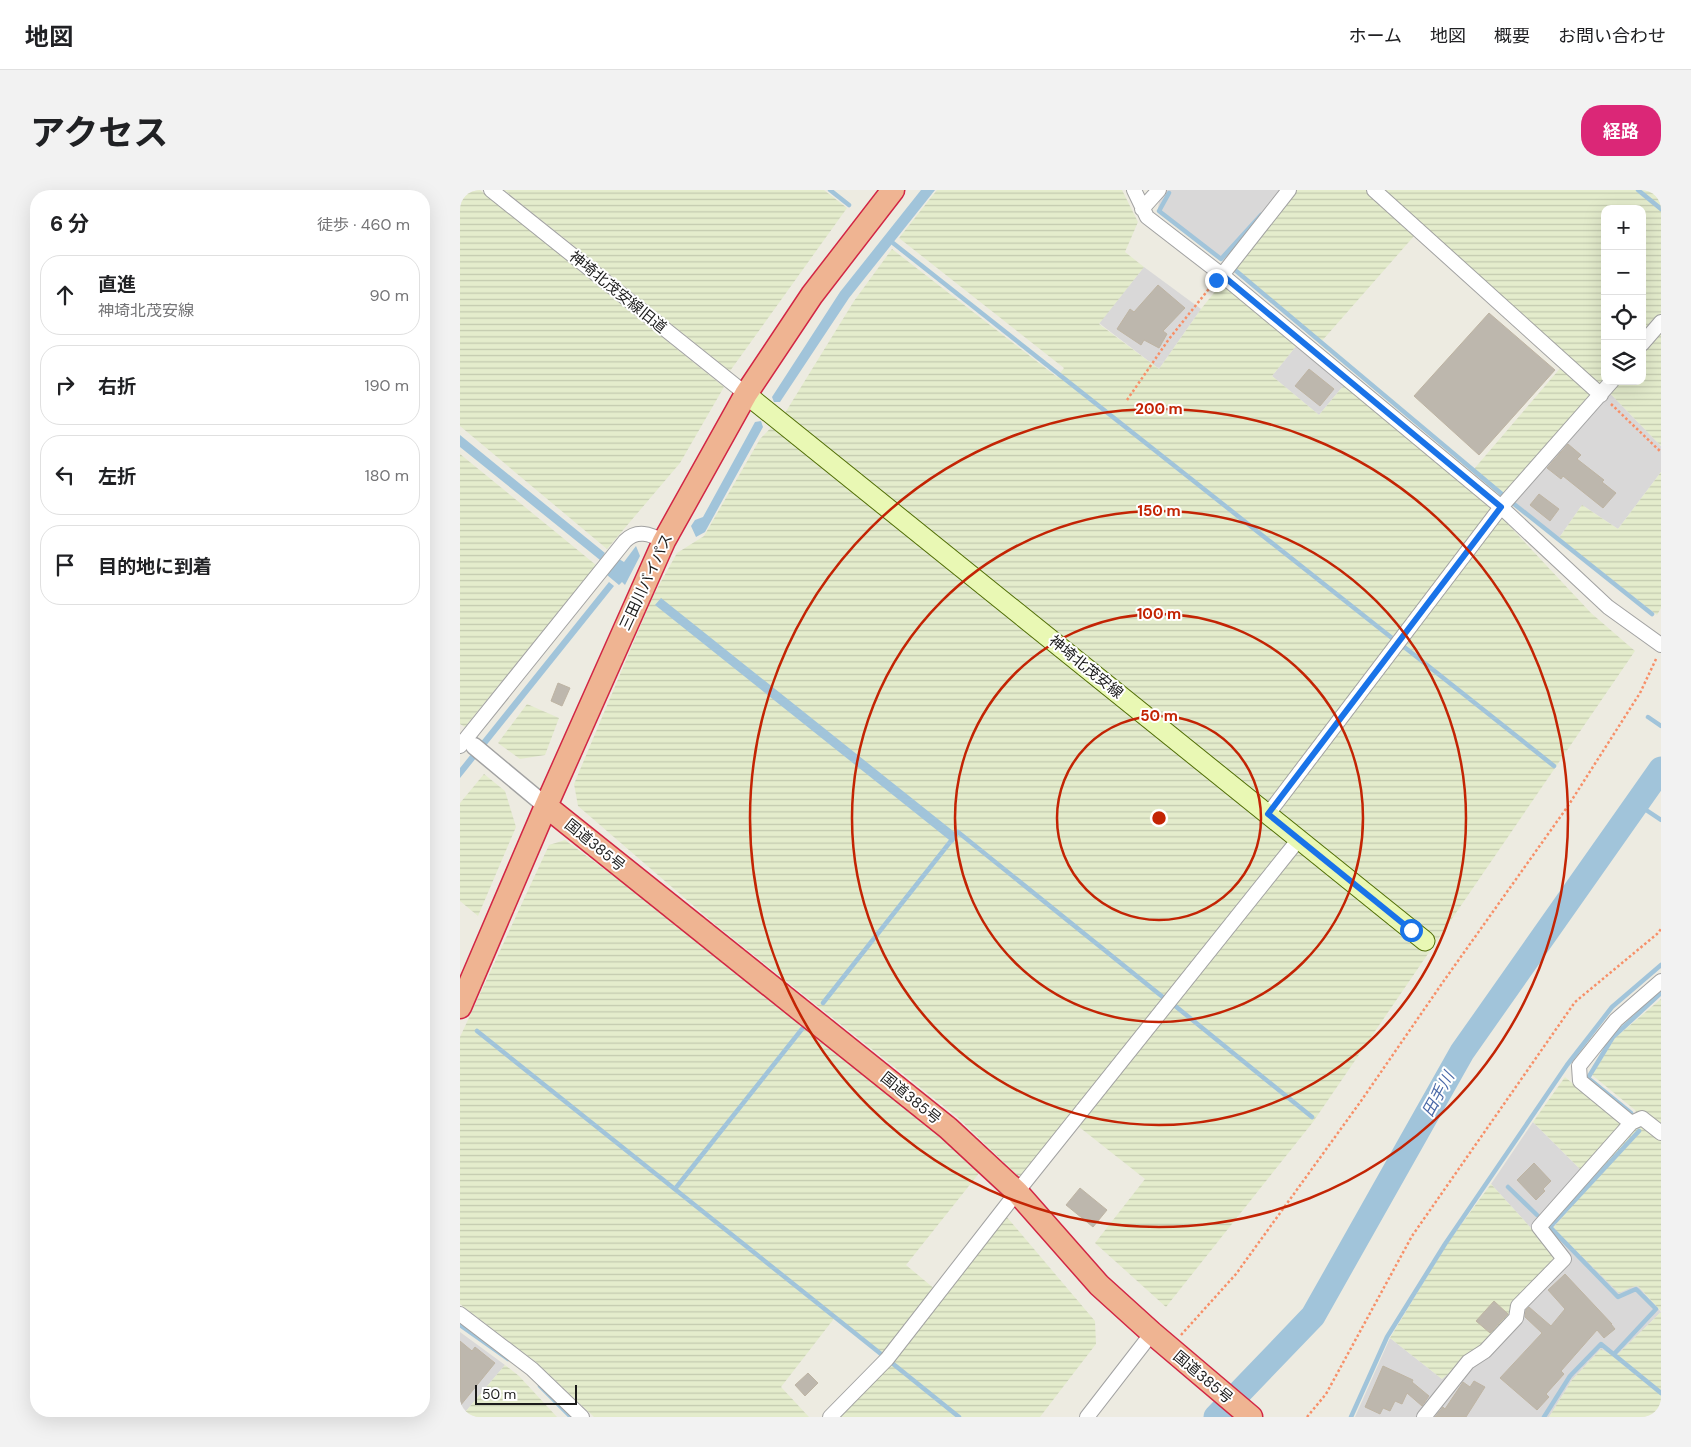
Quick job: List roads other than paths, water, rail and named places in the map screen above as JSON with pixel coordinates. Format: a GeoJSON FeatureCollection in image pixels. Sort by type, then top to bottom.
{"type":"FeatureCollection","features":[{"type":"Feature","properties":{"kind":"highway","name":"三田川バイパス"},"geometry":{"type":"LineString","coordinates":[[460,1008],[546,806],[664,541],[746,394],[812,295],[893,190]]}},
{"type":"Feature","properties":{"kind":"highway","name":"国道385号"},"geometry":{"type":"LineString","coordinates":[[546,806],[948,1128],[1017,1192],[1099,1285],[1169,1348],[1251,1417]]}},
{"type":"Feature","properties":{"kind":"main road","name":"神埼北茂安線"},"geometry":{"type":"LineString","coordinates":[[746,394],[1425,941]]}},
{"type":"Feature","properties":{"kind":"street","name":"神埼北茂安線旧道"},"geometry":{"type":"LineString","coordinates":[[491,190],[746,394]]}},
{"type":"Feature","properties":{"kind":"street"},"geometry":{"type":"LineString","coordinates":[[1134,190],[1147,217],[1222,275],[1501,507],[1659,651]]}},
{"type":"Feature","properties":{"kind":"street"},"geometry":{"type":"LineString","coordinates":[[1142,209],[1159,190]]}},
{"type":"Feature","properties":{"kind":"street"},"geometry":{"type":"LineString","coordinates":[[1222,275],[1290,190]]}},
{"type":"Feature","properties":{"kind":"street"},"geometry":{"type":"LineString","coordinates":[[1374,190],[1601,395]]}},
{"type":"Feature","properties":{"kind":"street"},"geometry":{"type":"LineString","coordinates":[[1645,340],[1661,322]]}},
{"type":"Feature","properties":{"kind":"street"},"geometry":{"type":"LineString","coordinates":[[1268,814],[1501,507],[1609,385]]}},
{"type":"Feature","properties":{"kind":"street"},"geometry":{"type":"LineString","coordinates":[[546,806],[469,744],[625,541],[637,533],[651,535],[664,541]]}},
{"type":"Feature","properties":{"kind":"street"},"geometry":{"type":"LineString","coordinates":[[830,1417],[887,1359],[1017,1192],[1299,839]]}},
{"type":"Feature","properties":{"kind":"street"},"geometry":{"type":"LineString","coordinates":[[1632,1123],[1580,1081],[1579,1066],[1616,1020],[1661,981]]}},
{"type":"Feature","properties":{"kind":"street"},"geometry":{"type":"LineString","coordinates":[[1424,1417],[1468,1362],[1485,1351],[1516,1318],[1518,1306],[1564,1259],[1539,1227],[1632,1123],[1642,1118],[1661,1133]]}},
{"type":"Feature","properties":{"kind":"street"},"geometry":{"type":"LineString","coordinates":[[460,1314],[532,1369],[582,1417]]}},
{"type":"Feature","properties":{"kind":"street"},"geometry":{"type":"LineString","coordinates":[[1088,1417],[1152,1333]]}},
{"type":"Feature","properties":{"kind":"water"},"geometry":{"type":"Polygon","coordinates":[[[921,190],[935,190],[849,298],[780,402],[774,402],[772,397],[840,292],[921,190]]]}},
{"type":"Feature","properties":{"kind":"water"},"geometry":{"type":"Polygon","coordinates":[[[761,421],[763,427],[705,532],[696,537],[691,526],[695,520],[703,517],[755,422],[761,421]]]}},
{"type":"Feature","properties":{"kind":"water"},"geometry":{"type":"Polygon","coordinates":[[[460,435],[605,553],[600,560],[460,447],[460,435]]]}},
{"type":"Feature","properties":{"kind":"water"},"geometry":{"type":"Polygon","coordinates":[[[636,546],[640,556],[625,585],[622,582],[619,585],[607,575],[619,559],[624,562],[636,546]]]}},
{"type":"Feature","properties":{"kind":"water"},"geometry":{"type":"Polygon","coordinates":[[[609,582],[614,586],[460,778],[460,768],[609,582]]]}},
{"type":"Feature","properties":{"kind":"water"},"geometry":{"type":"Polygon","coordinates":[[[661,598],[958,835],[953,843],[655,605],[661,598]]]}},
{"type":"Feature","properties":{"kind":"waterway"},"geometry":{"type":"LineString","coordinates":[[830,190],[849,205]]}},
{"type":"Feature","properties":{"kind":"waterway"},"geometry":{"type":"LineString","coordinates":[[1638,190],[1661,209]]}},
{"type":"Feature","properties":{"kind":"waterway"},"geometry":{"type":"LineString","coordinates":[[1169,193],[1159,211],[1221,259],[1261,215]]}},
{"type":"Feature","properties":{"kind":"waterway"},"geometry":{"type":"LineString","coordinates":[[893,243],[1392,638]]}},
{"type":"Feature","properties":{"kind":"waterway"},"geometry":{"type":"LineString","coordinates":[[1235,270],[1503,495]]}},
{"type":"Feature","properties":{"kind":"waterway"},"geometry":{"type":"LineString","coordinates":[[1514,504],[1652,614]]}},
{"type":"Feature","properties":{"kind":"waterway"},"geometry":{"type":"LineString","coordinates":[[1403,646],[1554,766]]}},
{"type":"Feature","properties":{"kind":"waterway"},"geometry":{"type":"LineString","coordinates":[[1648,717],[1661,726]]}},
{"type":"Feature","properties":{"kind":"waterway","name":"田手川"},"geometry":{"type":"LineString","coordinates":[[1216,1417],[1313,1316],[1462,1052],[1661,769]]}},
{"type":"Feature","properties":{"kind":"waterway"},"geometry":{"type":"LineString","coordinates":[[1637,804],[1661,820]]}},
{"type":"Feature","properties":{"kind":"waterway"},"geometry":{"type":"LineString","coordinates":[[823,1003],[958,832],[1164,998]]}},
{"type":"Feature","properties":{"kind":"waterway"},"geometry":{"type":"LineString","coordinates":[[1351,1417],[1387,1337],[1445,1244],[1567,1065],[1612,1007],[1661,965]]}},
{"type":"Feature","properties":{"kind":"waterway"},"geometry":{"type":"LineString","coordinates":[[1631,1113],[1588,1078],[1613,1037],[1661,993]]}},
{"type":"Feature","properties":{"kind":"waterway"},"geometry":{"type":"LineString","coordinates":[[1174,1005],[1312,1117]]}},
{"type":"Feature","properties":{"kind":"waterway"},"geometry":{"type":"LineString","coordinates":[[675,1189],[802,1029]]}},
{"type":"Feature","properties":{"kind":"waterway"},"geometry":{"type":"LineString","coordinates":[[477,1031],[881,1354]]}},
{"type":"Feature","properties":{"kind":"waterway"},"geometry":{"type":"LineString","coordinates":[[1615,1353],[1656,1309],[1636,1289],[1618,1297],[1550,1227],[1639,1131]]}},
{"type":"Feature","properties":{"kind":"waterway"},"geometry":{"type":"LineString","coordinates":[[1508,1187],[1537,1215]]}},
{"type":"Feature","properties":{"kind":"waterway"},"geometry":{"type":"LineString","coordinates":[[460,1325],[508,1359]]}},
{"type":"Feature","properties":{"kind":"waterway"},"geometry":{"type":"LineString","coordinates":[[1544,1417],[1570,1376],[1601,1344],[1661,1393]]}},
{"type":"Feature","properties":{"kind":"waterway"},"geometry":{"type":"LineString","coordinates":[[892,1363],[959,1417]]}},
{"type":"Feature","properties":{"kind":"waterway"},"geometry":{"type":"LineString","coordinates":[[540,1386],[571,1417]]}}]}
